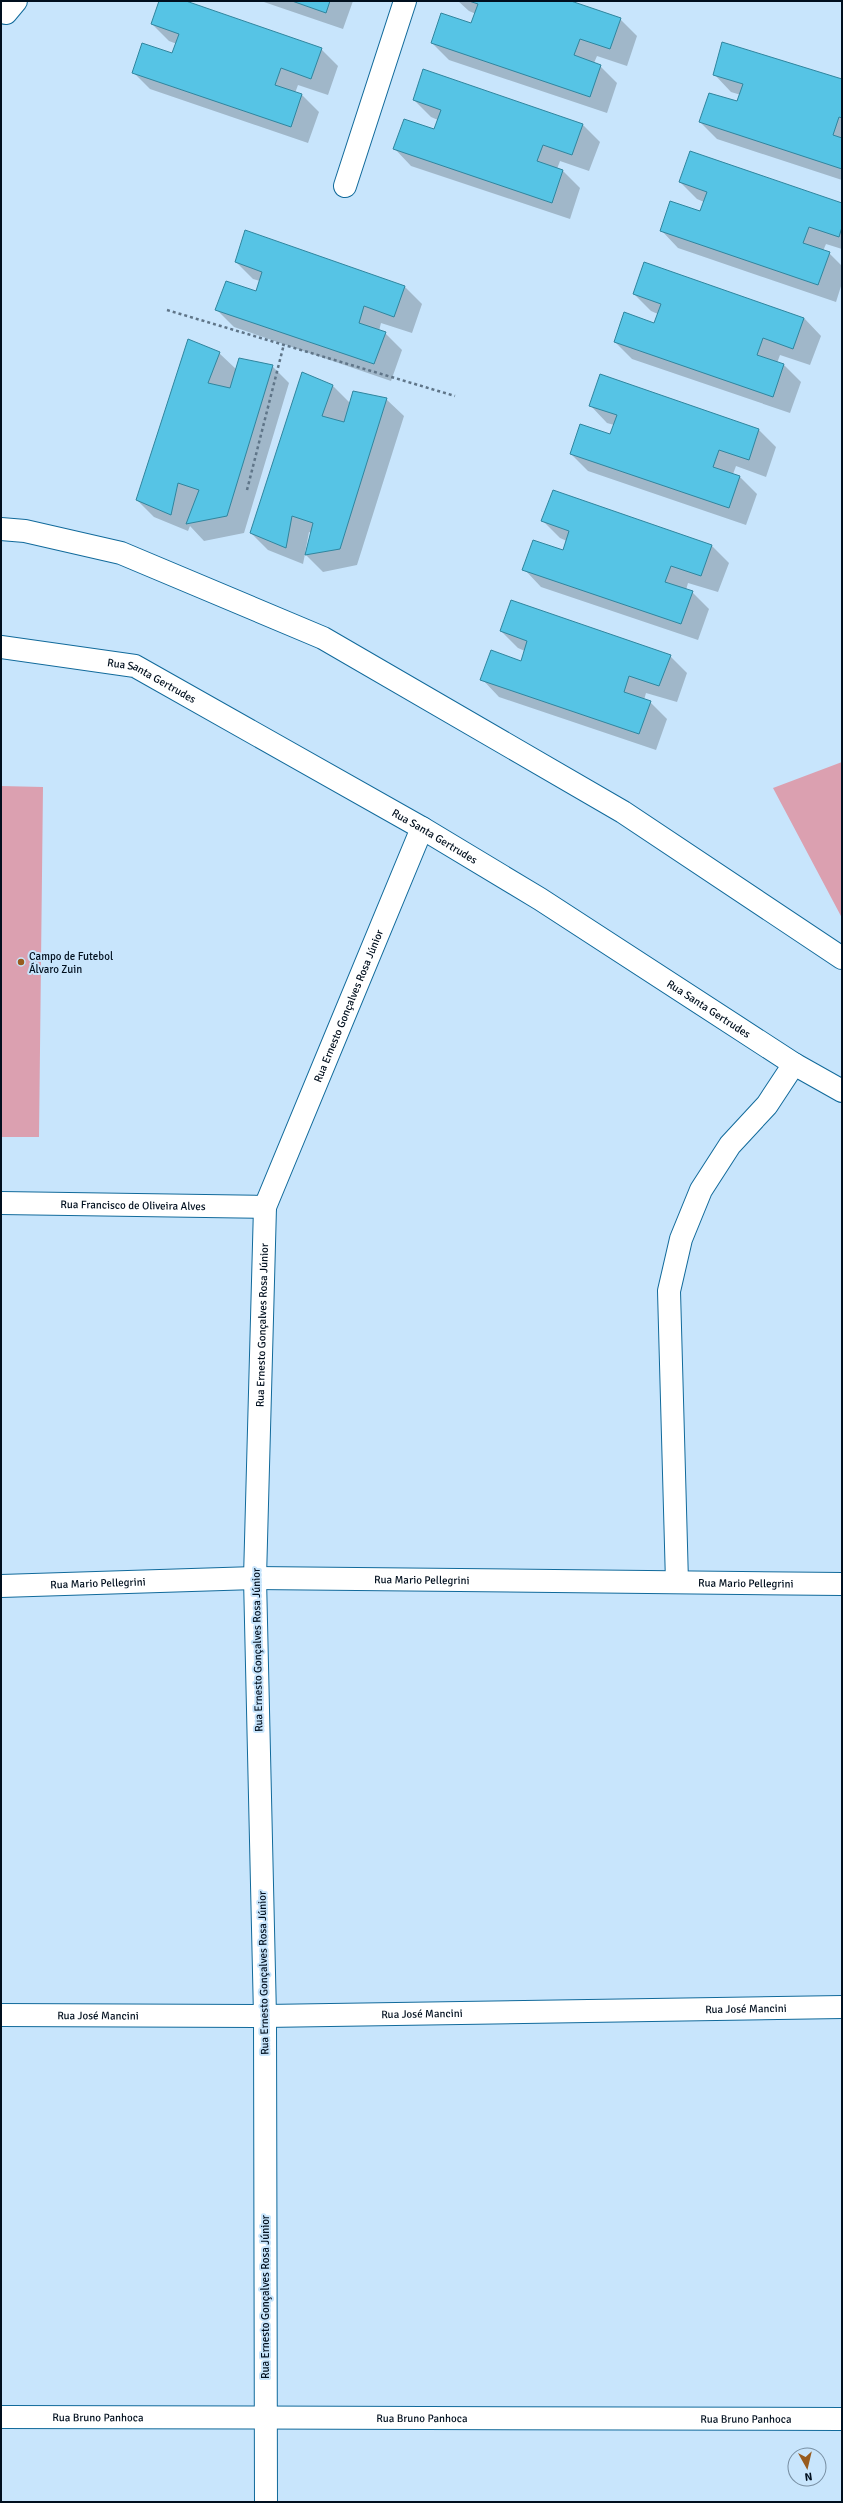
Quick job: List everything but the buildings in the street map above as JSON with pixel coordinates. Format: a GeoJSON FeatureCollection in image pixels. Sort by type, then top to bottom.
{"type":"FeatureCollection","features":[{"type":"Feature","properties":{"kind":"street"},"geometry":{"type":"LineString","coordinates":[[345,186],[405,1]]}},
{"type":"Feature","properties":{"kind":"street"},"geometry":{"type":"LineString","coordinates":[[1,529],[25,531],[122,553],[324,638],[622,812],[842,958]]}},
{"type":"Feature","properties":{"kind":"street","name":"Rua Santa Gertrudes"},"geometry":{"type":"LineString","coordinates":[[1,647],[135,666],[422,828],[540,899],[794,1064],[842,1091]]}},
{"type":"Feature","properties":{"kind":"street","name":"Rua Ernesto Gonçalves Rosa Júnior"},"geometry":{"type":"LineString","coordinates":[[266,2502],[264,2016],[255,1578],[265,1206],[422,828]]}},
{"type":"Feature","properties":{"kind":"street"},"geometry":{"type":"LineString","coordinates":[[677,1582],[669,1291],[681,1239],[701,1190],[730,1145],[766,1105],[794,1064]]}},
{"type":"Feature","properties":{"kind":"street","name":"Rua Francisco de Oliveira Alves"},"geometry":{"type":"LineString","coordinates":[[1,1203],[265,1206]]}},
{"type":"Feature","properties":{"kind":"street","name":"Rua Mario Pellegrini"},"geometry":{"type":"LineString","coordinates":[[1,1586],[255,1578],[842,1584]]}},
{"type":"Feature","properties":{"kind":"street","name":"Rua José Mancini"},"geometry":{"type":"LineString","coordinates":[[1,2015],[264,2016],[842,2007]]}},
{"type":"Feature","properties":{"kind":"street","name":"Rua Bruno Panhoca"},"geometry":{"type":"LineString","coordinates":[[1,2417],[842,2419]]}},
{"type":"Feature","properties":{"kind":"path"},"geometry":{"type":"LineString","coordinates":[[167,310],[455,396]]}},
{"type":"Feature","properties":{"kind":"path"},"geometry":{"type":"LineString","coordinates":[[247,490],[284,344]]}},
{"type":"Feature","properties":{"kind":"shaded area"},"geometry":{"type":"Polygon","coordinates":[[[842,762],[842,918],[773,788],[842,762]]]}},
{"type":"Feature","properties":{"kind":"shaded area","name":"Campo de Futebol Álvaro Zuin"},"geometry":{"type":"Polygon","coordinates":[[[1,786],[43,787],[39,1137],[1,1137],[1,786]]]}},
{"type":"Feature","properties":{"kind":"place","name":"Campo de Futebol Álvaro Zuin"},"geometry":{"type":"Point","coordinates":[21,962]}}]}
